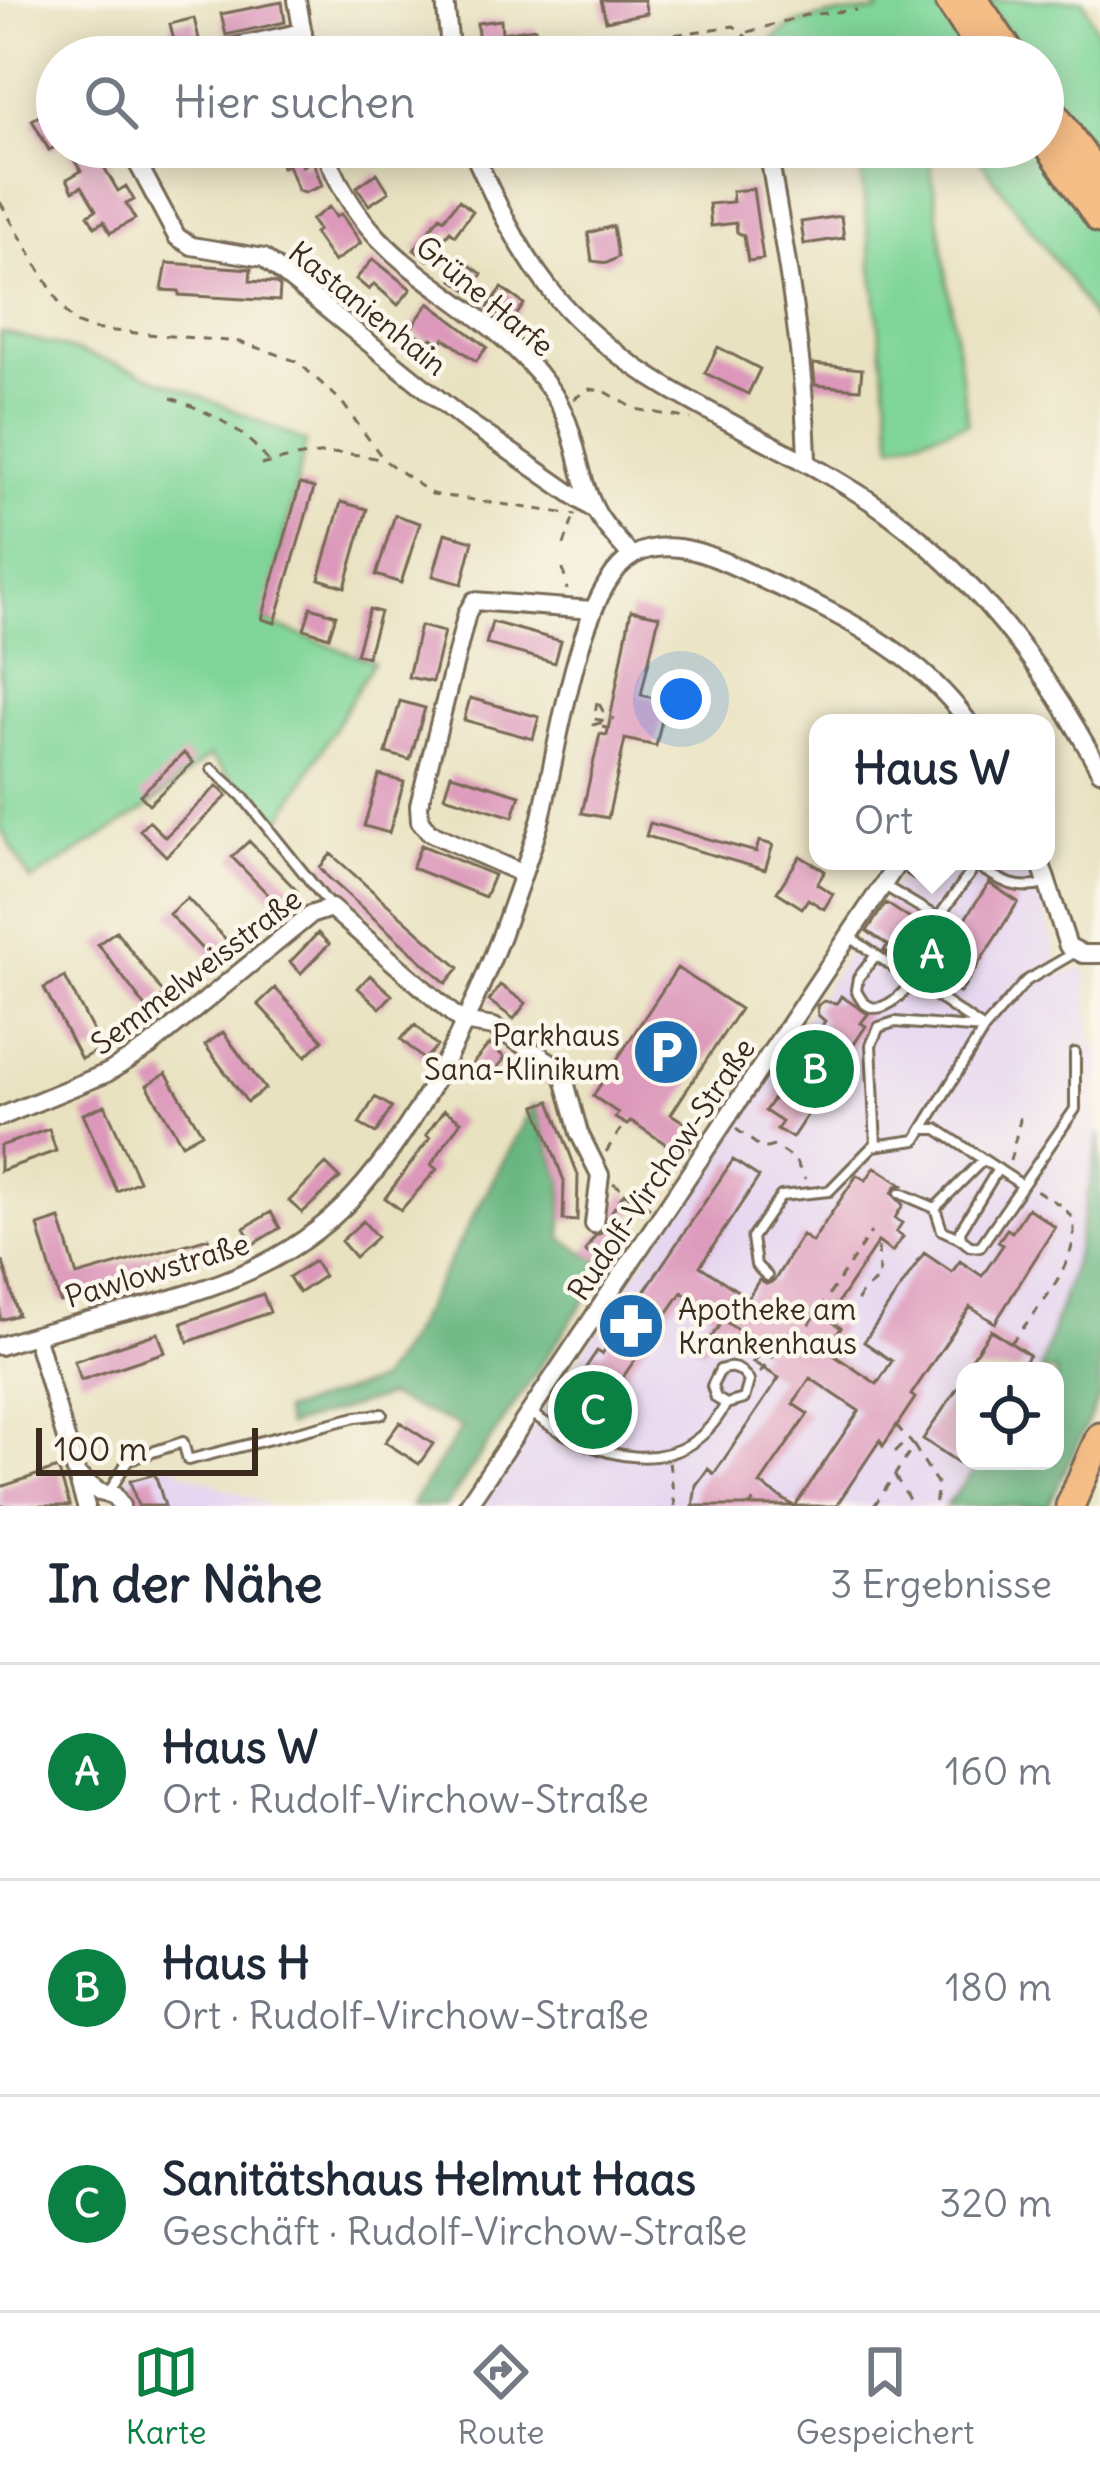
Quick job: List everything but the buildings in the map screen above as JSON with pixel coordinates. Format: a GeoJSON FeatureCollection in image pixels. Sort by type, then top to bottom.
{"type":"FeatureCollection","features":[{"type":"Feature","properties":{"kind":"main road"},"geometry":{"type":"LineString","coordinates":[[949,0],[973,36]]}},
{"type":"Feature","properties":{"kind":"main road"},"geometry":{"type":"LineString","coordinates":[[974,0],[999,36]]}},
{"type":"Feature","properties":{"kind":"main road"},"geometry":{"type":"LineString","coordinates":[[1064,129],[1100,180]]}},
{"type":"Feature","properties":{"kind":"main road"},"geometry":{"type":"LineString","coordinates":[[1064,167],[1100,219]]}},
{"type":"Feature","properties":{"kind":"main road"},"geometry":{"type":"LineString","coordinates":[[1070,1506],[1100,1437]]}},
{"type":"Feature","properties":{"kind":"street"},"geometry":{"type":"LineString","coordinates":[[297,0],[304,36]]}},
{"type":"Feature","properties":{"kind":"street"},"geometry":{"type":"LineString","coordinates":[[445,0],[449,36]]}},
{"type":"Feature","properties":{"kind":"street"},"geometry":{"type":"LineString","coordinates":[[284,36],[303,32]]}},
{"type":"Feature","properties":{"kind":"street","name":"Kastanienhain"},"geometry":{"type":"LineString","coordinates":[[140,168],[177,237],[192,246],[263,258],[462,418],[596,511]]}},
{"type":"Feature","properties":{"kind":"street","name":"Grüne Harfe"},"geometry":{"type":"LineString","coordinates":[[332,168],[365,226],[429,284],[516,351],[563,409],[596,511],[631,556]]}},
{"type":"Feature","properties":{"kind":"street"},"geometry":{"type":"LineString","coordinates":[[480,168],[496,204],[556,296],[607,345],[705,409],[886,513],[957,574],[1025,652],[1076,725],[1100,771]]}},
{"type":"Feature","properties":{"kind":"street"},"geometry":{"type":"LineString","coordinates":[[771,168],[806,411],[807,464]]}},
{"type":"Feature","properties":{"kind":"street"},"geometry":{"type":"LineString","coordinates":[[631,556],[676,547],[730,566],[844,619],[926,674],[961,714]]}},
{"type":"Feature","properties":{"kind":"street","name":"Pawlowstraße"},"geometry":{"type":"LineString","coordinates":[[0,1346],[266,1266],[313,1237],[398,1141],[434,1082],[498,943],[523,874],[583,609],[631,556]]}},
{"type":"Feature","properties":{"kind":"street"},"geometry":{"type":"LineString","coordinates":[[523,874],[429,832],[420,821],[419,805],[466,613],[474,601],[583,609]]}},
{"type":"Feature","properties":{"kind":"street","name":"Rudolf-Virchow-Straße"},"geometry":{"type":"LineString","coordinates":[[467,1506],[893,870]]}},
{"type":"Feature","properties":{"kind":"street"},"geometry":{"type":"LineString","coordinates":[[1043,870],[1061,935],[1075,952],[1100,954]]}},
{"type":"Feature","properties":{"kind":"street","name":"Semmelweisstraße"},"geometry":{"type":"LineString","coordinates":[[0,1118],[135,1056],[208,1003],[310,915],[332,908],[462,1022]]}},
{"type":"Feature","properties":{"kind":"street"},"geometry":{"type":"LineString","coordinates":[[462,1022],[494,1027],[552,1064],[564,1078],[579,1133],[600,1175],[594,1224]]}},
{"type":"Feature","properties":{"kind":"street","name":"Pawlowstraße"},"geometry":{"type":"LineString","coordinates":[[35,1335],[86,1506]]}},
{"type":"Feature","properties":{"kind":"street"},"geometry":{"type":"LineString","coordinates":[[77,1476],[116,1499]]}},
{"type":"Feature","properties":{"kind":"lane"},"geometry":{"type":"LineString","coordinates":[[212,769],[256,812],[332,908]]}},
{"type":"Feature","properties":{"kind":"lane"},"geometry":{"type":"LineString","coordinates":[[883,885],[938,918],[972,870]]}},
{"type":"Feature","properties":{"kind":"lane"},"geometry":{"type":"LineString","coordinates":[[984,870],[1005,884],[1025,889],[1047,884]]}},
{"type":"Feature","properties":{"kind":"lane"},"geometry":{"type":"LineString","coordinates":[[848,937],[984,1029]]}},
{"type":"Feature","properties":{"kind":"lane"},"geometry":{"type":"LineString","coordinates":[[876,1145],[916,1140],[984,1029],[1026,982],[1075,952]]}},
{"type":"Feature","properties":{"kind":"lane"},"geometry":{"type":"LineString","coordinates":[[876,955],[858,978],[856,990],[866,1006],[875,1010],[888,1006],[914,980]]}},
{"type":"Feature","properties":{"kind":"lane"},"geometry":{"type":"LineString","coordinates":[[767,1276],[756,1265],[752,1251],[758,1226],[781,1196],[829,1191],[876,1145],[871,1045],[879,1027],[895,1022],[984,1029]]}},
{"type":"Feature","properties":{"kind":"lane"},"geometry":{"type":"LineString","coordinates":[[899,1193],[935,1208],[942,1230],[980,1247],[1075,1108],[1075,1053]]}},
{"type":"Feature","properties":{"kind":"lane"},"geometry":{"type":"LineString","coordinates":[[926,1130],[937,1129],[1023,1183]]}},
{"type":"Feature","properties":{"kind":"lane"},"geometry":{"type":"LineString","coordinates":[[935,1208],[983,1160]]}},
{"type":"Feature","properties":{"kind":"lane"},"geometry":{"type":"LineString","coordinates":[[961,1239],[964,1222],[1001,1172]]}},
{"type":"Feature","properties":{"kind":"lane"},"geometry":{"type":"LineString","coordinates":[[733,1367],[748,1381],[744,1399],[726,1404],[716,1398],[712,1386],[716,1374],[733,1367]]}},
{"type":"Feature","properties":{"kind":"lane"},"geometry":{"type":"LineString","coordinates":[[530,1412],[599,1452],[670,1454],[714,1427],[726,1404]]}},
{"type":"Feature","properties":{"kind":"lane"},"geometry":{"type":"LineString","coordinates":[[116,1499],[128,1460],[183,1442],[188,1460],[382,1414]]}},
{"type":"Feature","properties":{"kind":"path"},"geometry":{"type":"LineString","coordinates":[[746,32],[806,15],[857,10]]}},
{"type":"Feature","properties":{"kind":"path"},"geometry":{"type":"LineString","coordinates":[[668,36],[734,26],[749,36]]}},
{"type":"Feature","properties":{"kind":"path"},"geometry":{"type":"LineString","coordinates":[[0,202],[3,215],[75,323],[91,329],[239,342],[298,362],[341,401],[384,460],[432,494],[573,515],[596,511]]}},
{"type":"Feature","properties":{"kind":"path"},"geometry":{"type":"LineString","coordinates":[[563,409],[590,389],[606,392],[635,409],[671,418],[690,420],[705,409]]}},
{"type":"Feature","properties":{"kind":"path"},"geometry":{"type":"LineString","coordinates":[[171,398],[205,410],[238,431],[270,463]]}},
{"type":"Feature","properties":{"kind":"path"},"geometry":{"type":"LineString","coordinates":[[261,465],[352,451],[384,460]]}},
{"type":"Feature","properties":{"kind":"path"},"geometry":{"type":"LineString","coordinates":[[564,545],[573,515]]}},
{"type":"Feature","properties":{"kind":"path"},"geometry":{"type":"LineString","coordinates":[[563,568],[583,609]]}},
{"type":"Feature","properties":{"kind":"path"},"geometry":{"type":"LineString","coordinates":[[598,702],[613,715],[611,729],[592,725],[608,721],[594,718],[598,702]]}},
{"type":"Feature","properties":{"kind":"path"},"geometry":{"type":"LineString","coordinates":[[1001,1172],[1021,1120],[1017,1112]]}},
{"type":"Feature","properties":{"kind":"path"},"geometry":{"type":"LineString","coordinates":[[725,1120],[763,1149],[774,1146],[795,1160],[808,1192]]}},
{"type":"Feature","properties":{"kind":"path"},"geometry":{"type":"LineString","coordinates":[[596,1168],[624,1124]]}},
{"type":"Feature","properties":{"kind":"path"},"geometry":{"type":"LineString","coordinates":[[1011,1343],[1053,1288],[1072,1245],[1074,1222],[1066,1210],[1023,1183]]}},
{"type":"Feature","properties":{"kind":"path"},"geometry":{"type":"LineString","coordinates":[[625,1191],[651,1209]]}},
{"type":"Feature","properties":{"kind":"path"},"geometry":{"type":"LineString","coordinates":[[748,1381],[764,1371],[781,1345],[799,1340],[871,1232]]}},
{"type":"Feature","properties":{"kind":"path"},"geometry":{"type":"LineString","coordinates":[[827,1318],[854,1309],[861,1294],[879,1278],[878,1243]]}},
{"type":"Feature","properties":{"kind":"path"},"geometry":{"type":"LineString","coordinates":[[711,1339],[733,1367]]}},
{"type":"Feature","properties":{"kind":"path"},"geometry":{"type":"LineString","coordinates":[[897,1426],[938,1485],[935,1506]]}},
{"type":"Feature","properties":{"kind":"path"},"geometry":{"type":"LineString","coordinates":[[895,1452],[908,1438]]}},
{"type":"Feature","properties":{"kind":"path"},"geometry":{"type":"LineString","coordinates":[[874,1506],[914,1446]]}},
{"type":"Feature","properties":{"kind":"path"},"geometry":{"type":"LineString","coordinates":[[670,1454],[675,1506]]}},
{"type":"Feature","properties":{"kind":"path"},"geometry":{"type":"LineString","coordinates":[[894,1474],[913,1506]]}},
{"type":"Feature","properties":{"kind":"shaded area"},"geometry":{"type":"Polygon","coordinates":[[[904,870],[1029,870],[1059,975],[1086,969],[1093,1049],[1100,1049],[1097,1152],[1074,1262],[1043,1362],[956,1362],[956,1470],[975,1470],[945,1506],[481,1506],[904,870]]]}},
{"type":"Feature","properties":{"kind":"shaded area"},"geometry":{"type":"Polygon","coordinates":[[[175,1461],[179,1470],[272,1506],[136,1506],[127,1474],[175,1461]]]}},
{"type":"Feature","properties":{"kind":"green space"},"geometry":{"type":"Polygon","coordinates":[[[872,0],[936,0],[960,36],[778,36],[812,19],[879,11],[872,0]]]}},
{"type":"Feature","properties":{"kind":"green space"},"geometry":{"type":"Polygon","coordinates":[[[986,0],[1083,0],[1100,38],[1100,162],[1064,111],[1064,36],[1011,36],[986,0]]]}},
{"type":"Feature","properties":{"kind":"green space"},"geometry":{"type":"Polygon","coordinates":[[[860,168],[931,168],[968,423],[893,445],[860,168]]]}},
{"type":"Feature","properties":{"kind":"green space"},"geometry":{"type":"Polygon","coordinates":[[[986,168],[1052,168],[1100,238],[1100,330],[986,168]]]}},
{"type":"Feature","properties":{"kind":"green space"},"geometry":{"type":"Polygon","coordinates":[[[0,332],[118,364],[306,442],[264,621],[373,662],[278,825],[209,756],[148,807],[31,881],[0,827],[0,332]]]}},
{"type":"Feature","properties":{"kind":"green space"},"geometry":{"type":"Polygon","coordinates":[[[533,1105],[562,1181],[562,1239],[608,1266],[446,1506],[411,1506],[462,1427],[387,1396],[287,1426],[283,1411],[379,1381],[410,1335],[533,1105]]]}},
{"type":"Feature","properties":{"kind":"green space"},"geometry":{"type":"Polygon","coordinates":[[[1100,1133],[1100,1396],[1048,1506],[945,1506],[975,1470],[1064,1470],[1064,1362],[1043,1362],[1074,1262],[1100,1133]]]}},
{"type":"Feature","properties":{"kind":"place","name":"Haus W"},"geometry":{"type":"Point","coordinates":[932,954]}},
{"type":"Feature","properties":{"kind":"place","name":"Parkhaus Sana-Klinikum"},"geometry":{"type":"Point","coordinates":[666,1052]}},
{"type":"Feature","properties":{"kind":"place","name":"Haus H"},"geometry":{"type":"Point","coordinates":[815,1069]}},
{"type":"Feature","properties":{"kind":"place","name":"Apotheke am Krankenhaus"},"geometry":{"type":"Point","coordinates":[631,1326]}},
{"type":"Feature","properties":{"kind":"place","name":"Sanitätshaus Helmut Haas"},"geometry":{"type":"Point","coordinates":[593,1410]}}]}
